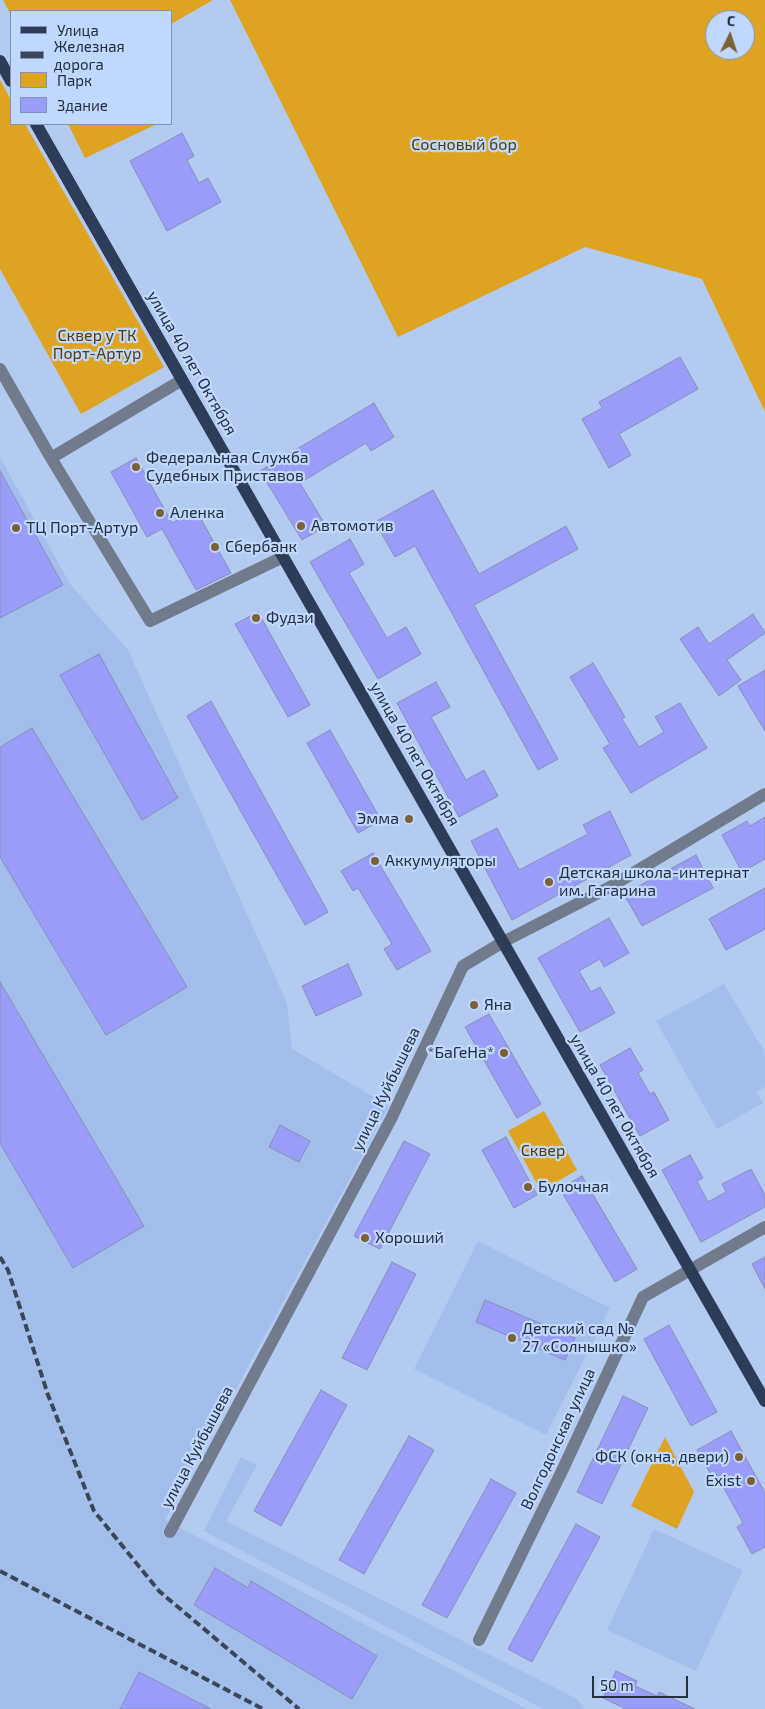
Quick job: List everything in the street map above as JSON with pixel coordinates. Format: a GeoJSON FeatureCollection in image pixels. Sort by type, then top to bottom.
{"type":"FeatureCollection","features":[{"type":"Feature","properties":{"kind":"main road"},"geometry":{"type":"LineString","coordinates":[[0,61],[10,79]]}},
{"type":"Feature","properties":{"kind":"main road","name":"улица 40 лет Октября"},"geometry":{"type":"LineString","coordinates":[[37,125],[765,1401]]}},
{"type":"Feature","properties":{"kind":"street"},"geometry":{"type":"LineString","coordinates":[[0,369],[50,458],[150,622],[283,557]]}},
{"type":"Feature","properties":{"kind":"street"},"geometry":{"type":"LineString","coordinates":[[50,458],[182,380]]}},
{"type":"Feature","properties":{"kind":"street","name":"улица Куйбышева"},"geometry":{"type":"LineString","coordinates":[[170,1532],[391,1119],[463,966],[503,942],[610,887],[765,794]]}},
{"type":"Feature","properties":{"kind":"street","name":"Волгодонская улица"},"geometry":{"type":"LineString","coordinates":[[479,1640],[562,1471],[643,1297],[765,1227]]}},
{"type":"Feature","properties":{"kind":"shaded area"},"geometry":{"type":"Polygon","coordinates":[[[0,457],[70,584],[128,650],[287,1003],[292,1049],[389,1106],[165,1520],[527,1709],[0,1709],[0,457]]]}},
{"type":"Feature","properties":{"kind":"shaded area"},"geometry":{"type":"Polygon","coordinates":[[[724,984],[765,1053],[765,1087],[756,1092],[763,1103],[717,1129],[656,1021],[724,984]]]}},
{"type":"Feature","properties":{"kind":"shaded area","name":"Детский сад № 27 «Солнышко»"},"geometry":{"type":"Polygon","coordinates":[[[478,1241],[610,1308],[546,1435],[414,1369],[478,1241]]]}},
{"type":"Feature","properties":{"kind":"shaded area"},"geometry":{"type":"Polygon","coordinates":[[[241,1457],[257,1465],[226,1521],[577,1699],[584,1709],[543,1709],[204,1531],[241,1457]]]}},
{"type":"Feature","properties":{"kind":"shaded area"},"geometry":{"type":"Polygon","coordinates":[[[654,1529],[743,1570],[696,1671],[607,1630],[654,1529]]]}},
{"type":"Feature","properties":{"kind":"green space"},"geometry":{"type":"Polygon","coordinates":[[[3,0],[213,0],[172,23],[172,10],[10,10],[10,13],[3,0]]]}},
{"type":"Feature","properties":{"kind":"green space","name":"Сосновый бор"},"geometry":{"type":"Polygon","coordinates":[[[230,0],[765,0],[765,412],[702,279],[585,247],[398,337],[230,0]]]}},
{"type":"Feature","properties":{"kind":"green space","name":"Сквер у ТК Порт-Артур"},"geometry":{"type":"Polygon","coordinates":[[[0,80],[10,98],[10,125],[26,125],[164,367],[81,414],[0,269],[0,80]]]}},
{"type":"Feature","properties":{"kind":"green space"},"geometry":{"type":"Polygon","coordinates":[[[68,125],[155,125],[85,158],[68,125]]]}},
{"type":"Feature","properties":{"kind":"green space","name":"Сквер"},"geometry":{"type":"Polygon","coordinates":[[[544,1111],[577,1170],[541,1191],[508,1131],[544,1111]]]}},
{"type":"Feature","properties":{"kind":"green space"},"geometry":{"type":"Polygon","coordinates":[[[665,1437],[694,1492],[677,1529],[631,1506],[665,1437]]]}},
{"type":"Feature","properties":{"kind":"building"},"geometry":{"type":"Polygon","coordinates":[[[182,133],[194,156],[187,160],[199,183],[208,178],[221,202],[167,231],[130,161],[182,133]]]}},
{"type":"Feature","properties":{"kind":"building"},"geometry":{"type":"Polygon","coordinates":[[[680,357],[698,389],[619,434],[631,455],[609,468],[582,419],[602,408],[599,402],[680,357]]]}},
{"type":"Feature","properties":{"kind":"building"},"geometry":{"type":"Polygon","coordinates":[[[374,403],[394,437],[371,451],[366,443],[300,483],[326,526],[302,540],[260,471],[374,403]]]}},
{"type":"Feature","properties":{"kind":"building"},"geometry":{"type":"Polygon","coordinates":[[[136,458],[172,523],[196,510],[231,573],[196,590],[162,529],[147,537],[111,472],[136,458]]]}},
{"type":"Feature","properties":{"kind":"building","name":"ТЦ Порт-Артур"},"geometry":{"type":"Polygon","coordinates":[[[0,471],[63,585],[0,618],[0,471]]]}},
{"type":"Feature","properties":{"kind":"building"},"geometry":{"type":"Polygon","coordinates":[[[433,490],[479,574],[566,526],[578,549],[474,605],[558,759],[538,770],[415,546],[395,557],[375,522],[433,490]]]}},
{"type":"Feature","properties":{"kind":"building"},"geometry":{"type":"Polygon","coordinates":[[[350,539],[364,564],[349,573],[387,638],[406,627],[421,654],[378,679],[310,562],[350,539]]]}},
{"type":"Feature","properties":{"kind":"building"},"geometry":{"type":"Polygon","coordinates":[[[258,612],[310,705],[288,717],[235,624],[258,612]]]}},
{"type":"Feature","properties":{"kind":"building"},"geometry":{"type":"Polygon","coordinates":[[[753,614],[765,633],[727,660],[741,680],[719,696],[680,639],[698,627],[709,644],[753,614]]]}},
{"type":"Feature","properties":{"kind":"building"},"geometry":{"type":"Polygon","coordinates":[[[99,654],[178,798],[142,820],[60,675],[99,654]]]}},
{"type":"Feature","properties":{"kind":"building"},"geometry":{"type":"Polygon","coordinates":[[[593,663],[625,717],[622,719],[639,747],[664,732],[655,717],[680,703],[707,748],[631,793],[603,748],[610,744],[570,677],[593,663]]]}},
{"type":"Feature","properties":{"kind":"building"},"geometry":{"type":"Polygon","coordinates":[[[765,670],[765,731],[738,686],[765,670]]]}},
{"type":"Feature","properties":{"kind":"building"},"geometry":{"type":"Polygon","coordinates":[[[436,682],[450,707],[431,717],[466,780],[484,770],[498,796],[459,817],[397,703],[436,682]]]}},
{"type":"Feature","properties":{"kind":"building"},"geometry":{"type":"Polygon","coordinates":[[[211,701],[328,912],[305,925],[187,716],[211,701]]]}},
{"type":"Feature","properties":{"kind":"building"},"geometry":{"type":"Polygon","coordinates":[[[32,728],[187,987],[106,1035],[0,857],[0,747],[32,728]]]}},
{"type":"Feature","properties":{"kind":"building"},"geometry":{"type":"Polygon","coordinates":[[[330,730],[381,820],[358,833],[307,743],[330,730]]]}},
{"type":"Feature","properties":{"kind":"building"},"geometry":{"type":"Polygon","coordinates":[[[610,811],[631,855],[512,920],[471,841],[497,828],[519,870],[588,834],[583,825],[610,811]]]}},
{"type":"Feature","properties":{"kind":"building"},"geometry":{"type":"Polygon","coordinates":[[[765,817],[765,859],[742,872],[722,835],[747,821],[750,826],[765,817]]]}},
{"type":"Feature","properties":{"kind":"building"},"geometry":{"type":"Polygon","coordinates":[[[373,853],[431,951],[397,970],[384,949],[392,944],[358,888],[353,891],[341,871],[373,853]]]}},
{"type":"Feature","properties":{"kind":"building"},"geometry":{"type":"Polygon","coordinates":[[[696,855],[713,888],[642,926],[624,894],[696,855]]]}},
{"type":"Feature","properties":{"kind":"building"},"geometry":{"type":"Polygon","coordinates":[[[765,888],[765,929],[726,950],[709,919],[765,888]]]}},
{"type":"Feature","properties":{"kind":"building"},"geometry":{"type":"Polygon","coordinates":[[[609,918],[629,953],[604,967],[600,959],[579,971],[591,992],[600,987],[615,1013],[580,1032],[538,958],[609,918]]]}},
{"type":"Feature","properties":{"kind":"building"},"geometry":{"type":"Polygon","coordinates":[[[348,964],[362,995],[316,1016],[302,986],[348,964]]]}},
{"type":"Feature","properties":{"kind":"building"},"geometry":{"type":"Polygon","coordinates":[[[0,982],[144,1226],[73,1268],[0,1143],[0,982]]]}},
{"type":"Feature","properties":{"kind":"building"},"geometry":{"type":"Polygon","coordinates":[[[489,1014],[541,1104],[517,1118],[465,1027],[489,1014]]]}},
{"type":"Feature","properties":{"kind":"building"},"geometry":{"type":"Polygon","coordinates":[[[630,1048],[643,1070],[638,1073],[650,1094],[654,1092],[669,1120],[640,1136],[600,1065],[630,1048]]]}},
{"type":"Feature","properties":{"kind":"building"},"geometry":{"type":"Polygon","coordinates":[[[280,1125],[310,1141],[299,1162],[269,1147],[280,1125]]]}},
{"type":"Feature","properties":{"kind":"building"},"geometry":{"type":"Polygon","coordinates":[[[506,1137],[537,1195],[514,1208],[482,1150],[506,1137]]]}},
{"type":"Feature","properties":{"kind":"building"},"geometry":{"type":"Polygon","coordinates":[[[404,1141],[430,1154],[380,1249],[354,1236],[404,1141]]]}},
{"type":"Feature","properties":{"kind":"building"},"geometry":{"type":"Polygon","coordinates":[[[690,1155],[703,1178],[697,1181],[708,1202],[726,1192],[722,1184],[751,1169],[765,1195],[765,1207],[701,1242],[662,1170],[690,1155]]]}},
{"type":"Feature","properties":{"kind":"building"},"geometry":{"type":"Polygon","coordinates":[[[582,1176],[637,1269],[615,1282],[560,1189],[582,1176]]]}},
{"type":"Feature","properties":{"kind":"building"},"geometry":{"type":"Polygon","coordinates":[[[765,1257],[765,1289],[752,1264],[765,1257]]]}},
{"type":"Feature","properties":{"kind":"building"},"geometry":{"type":"Polygon","coordinates":[[[392,1262],[416,1274],[367,1370],[342,1358],[392,1262]]]}},
{"type":"Feature","properties":{"kind":"building"},"geometry":{"type":"Polygon","coordinates":[[[485,1300],[575,1338],[565,1360],[476,1322],[485,1300]]]}},
{"type":"Feature","properties":{"kind":"building"},"geometry":{"type":"Polygon","coordinates":[[[669,1325],[717,1412],[691,1426],[644,1339],[669,1325]]]}},
{"type":"Feature","properties":{"kind":"building"},"geometry":{"type":"Polygon","coordinates":[[[321,1390],[347,1405],[281,1526],[254,1511],[321,1390]]]}},
{"type":"Feature","properties":{"kind":"building"},"geometry":{"type":"Polygon","coordinates":[[[623,1396],[648,1408],[602,1504],[577,1492],[623,1396]]]}},
{"type":"Feature","properties":{"kind":"building"},"geometry":{"type":"Polygon","coordinates":[[[731,1431],[765,1493],[765,1547],[752,1554],[737,1527],[743,1523],[714,1470],[710,1473],[697,1450],[731,1431]]]}},
{"type":"Feature","properties":{"kind":"building"},"geometry":{"type":"Polygon","coordinates":[[[409,1436],[434,1450],[364,1574],[339,1560],[409,1436]]]}},
{"type":"Feature","properties":{"kind":"building"},"geometry":{"type":"Polygon","coordinates":[[[491,1479],[516,1493],[447,1618],[422,1605],[491,1479]]]}},
{"type":"Feature","properties":{"kind":"building"},"geometry":{"type":"Polygon","coordinates":[[[576,1524],[600,1537],[532,1662],[508,1649],[576,1524]]]}},
{"type":"Feature","properties":{"kind":"building"},"geometry":{"type":"Polygon","coordinates":[[[215,1568],[248,1588],[251,1581],[377,1656],[352,1699],[194,1605],[215,1568]]]}},
{"type":"Feature","properties":{"kind":"building"},"geometry":{"type":"Polygon","coordinates":[[[616,1671],[637,1681],[635,1686],[657,1696],[659,1692],[695,1709],[626,1709],[603,1698],[616,1671]]]}},
{"type":"Feature","properties":{"kind":"building"},"geometry":{"type":"Polygon","coordinates":[[[139,1672],[211,1709],[120,1709],[139,1672]]]}},
{"type":"Feature","properties":{"kind":"railway"},"geometry":{"type":"LineString","coordinates":[[0,1257],[8,1270],[48,1395],[94,1511],[159,1591],[299,1709]]}},
{"type":"Feature","properties":{"kind":"railway"},"geometry":{"type":"LineString","coordinates":[[0,1571],[263,1709]]}},
{"type":"Feature","properties":{"kind":"place","name":"Федеральная Служба Судебных Приставов"},"geometry":{"type":"Point","coordinates":[136,467]}},
{"type":"Feature","properties":{"kind":"place","name":"Аленка"},"geometry":{"type":"Point","coordinates":[160,513]}},
{"type":"Feature","properties":{"kind":"place","name":"Автомотив"},"geometry":{"type":"Point","coordinates":[301,526]}},
{"type":"Feature","properties":{"kind":"place","name":"ТЦ Порт-Артур"},"geometry":{"type":"Point","coordinates":[16,528]}},
{"type":"Feature","properties":{"kind":"place","name":"Сбербанк"},"geometry":{"type":"Point","coordinates":[215,547]}},
{"type":"Feature","properties":{"kind":"place","name":"Фудзи"},"geometry":{"type":"Point","coordinates":[256,618]}},
{"type":"Feature","properties":{"kind":"place","name":"Эмма"},"geometry":{"type":"Point","coordinates":[409,819]}},
{"type":"Feature","properties":{"kind":"place","name":"Аккумуляторы"},"geometry":{"type":"Point","coordinates":[375,861]}},
{"type":"Feature","properties":{"kind":"place","name":"Детская школа-интернат им. Гагарина"},"geometry":{"type":"Point","coordinates":[549,882]}},
{"type":"Feature","properties":{"kind":"place","name":"Яна"},"geometry":{"type":"Point","coordinates":[474,1005]}},
{"type":"Feature","properties":{"kind":"place","name":"*БаГеНа*"},"geometry":{"type":"Point","coordinates":[504,1053]}},
{"type":"Feature","properties":{"kind":"place","name":"Булочная"},"geometry":{"type":"Point","coordinates":[528,1187]}},
{"type":"Feature","properties":{"kind":"place","name":"Хороший"},"geometry":{"type":"Point","coordinates":[365,1238]}},
{"type":"Feature","properties":{"kind":"place","name":"Детский сад № 27 «Солнышко»"},"geometry":{"type":"Point","coordinates":[512,1338]}},
{"type":"Feature","properties":{"kind":"place","name":"ФСК (окна, двери)"},"geometry":{"type":"Point","coordinates":[739,1457]}},
{"type":"Feature","properties":{"kind":"place","name":"Exist"},"geometry":{"type":"Point","coordinates":[751,1481]}}]}
